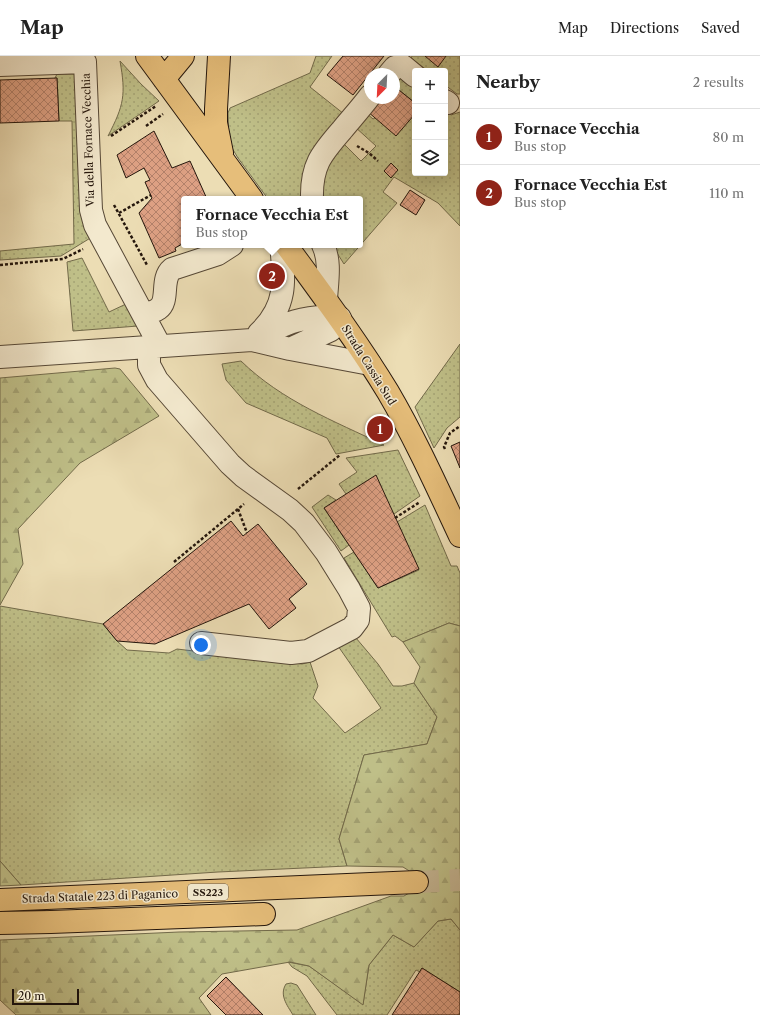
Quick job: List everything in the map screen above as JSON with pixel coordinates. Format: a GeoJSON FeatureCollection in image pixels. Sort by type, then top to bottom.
{"type":"FeatureCollection","features":[{"type":"Feature","properties":{"kind":"main road"},"geometry":{"type":"LineString","coordinates":[[147,56],[250,196]]}},
{"type":"Feature","properties":{"kind":"main road"},"geometry":{"type":"LineString","coordinates":[[164,79],[183,56]]}},
{"type":"Feature","properties":{"kind":"main road"},"geometry":{"type":"LineString","coordinates":[[219,56],[216,109],[219,139],[224,160]]}},
{"type":"Feature","properties":{"kind":"main road","name":"Strada Cassia Sud"},"geometry":{"type":"LineString","coordinates":[[288,248],[340,318],[388,393],[411,435],[460,536]]}},
{"type":"Feature","properties":{"kind":"main road","name":"Strada Statale 223 di Paganico"},"geometry":{"type":"LineString","coordinates":[[0,900],[417,882]]}},
{"type":"Feature","properties":{"kind":"main road"},"geometry":{"type":"LineString","coordinates":[[0,923],[153,919],[264,914]]}},
{"type":"Feature","properties":{"kind":"street","name":"Via della Fornace Vecchia"},"geometry":{"type":"LineString","coordinates":[[0,65],[85,62],[91,210],[95,224],[143,314],[155,346],[149,365],[157,380],[230,464],[243,476],[290,510],[304,523],[326,552],[355,598],[359,608],[359,617],[354,626],[303,652],[291,653],[201,643]]}},
{"type":"Feature","properties":{"kind":"street"},"geometry":{"type":"LineString","coordinates":[[394,68],[402,66],[412,74]]}},
{"type":"Feature","properties":{"kind":"street"},"geometry":{"type":"LineString","coordinates":[[312,196],[313,178],[319,160],[326,148],[364,103]]}},
{"type":"Feature","properties":{"kind":"street"},"geometry":{"type":"LineString","coordinates":[[143,314],[158,310],[164,296],[166,279],[172,269],[218,254],[227,248]]}},
{"type":"Feature","properties":{"kind":"street"},"geometry":{"type":"LineString","coordinates":[[252,340],[273,319],[278,309],[284,285],[281,248]]}},
{"type":"Feature","properties":{"kind":"street"},"geometry":{"type":"LineString","coordinates":[[324,248],[328,256],[326,300]]}},
{"type":"Feature","properties":{"kind":"street"},"geometry":{"type":"LineString","coordinates":[[252,340],[281,326],[308,318],[320,316],[340,318],[331,330],[290,349]]}},
{"type":"Feature","properties":{"kind":"street"},"geometry":{"type":"LineString","coordinates":[[0,357],[252,340],[290,349],[370,364]]}},
{"type":"Feature","properties":{"kind":"path"},"geometry":{"type":"LineString","coordinates":[[89,154],[107,139],[156,105],[158,107]]}},
{"type":"Feature","properties":{"kind":"path"},"geometry":{"type":"LineString","coordinates":[[146,126],[163,114]]}},
{"type":"Feature","properties":{"kind":"path"},"geometry":{"type":"LineString","coordinates":[[90,188],[107,197],[112,202],[164,296]]}},
{"type":"Feature","properties":{"kind":"path"},"geometry":{"type":"LineString","coordinates":[[119,213],[151,195]]}},
{"type":"Feature","properties":{"kind":"path"},"geometry":{"type":"LineString","coordinates":[[0,265],[63,259],[77,253],[102,238]]}},
{"type":"Feature","properties":{"kind":"path"},"geometry":{"type":"LineString","coordinates":[[447,453],[444,447],[450,433],[460,426]]}},
{"type":"Feature","properties":{"kind":"path"},"geometry":{"type":"LineString","coordinates":[[298,489],[340,455]]}},
{"type":"Feature","properties":{"kind":"path"},"geometry":{"type":"LineString","coordinates":[[395,518],[426,499]]}},
{"type":"Feature","properties":{"kind":"path"},"geometry":{"type":"LineString","coordinates":[[174,562],[246,502]]}},
{"type":"Feature","properties":{"kind":"path"},"geometry":{"type":"LineString","coordinates":[[238,509],[247,533]]}},
{"type":"Feature","properties":{"kind":"green space"},"geometry":{"type":"Polygon","coordinates":[[[316,56],[332,56],[310,87],[344,114],[306,196],[266,196],[232,148],[229,139],[228,113],[230,108],[310,73],[316,56]]]}},
{"type":"Feature","properties":{"kind":"green space"},"geometry":{"type":"Polygon","coordinates":[[[412,56],[460,56],[460,94],[457,94],[448,87],[448,68],[424,68],[411,58],[412,56]]]}},
{"type":"Feature","properties":{"kind":"green space"},"geometry":{"type":"Polygon","coordinates":[[[120,61],[159,101],[108,136],[122,100],[123,83],[120,61]]]}},
{"type":"Feature","properties":{"kind":"green space"},"geometry":{"type":"Polygon","coordinates":[[[400,72],[412,82],[412,101],[400,91],[400,72]]]}},
{"type":"Feature","properties":{"kind":"green space"},"geometry":{"type":"Polygon","coordinates":[[[57,74],[77,74],[92,237],[61,256],[0,260],[0,251],[74,244],[72,121],[59,121],[57,78],[55,78],[57,74]]]}},
{"type":"Feature","properties":{"kind":"green space"},"geometry":{"type":"Polygon","coordinates":[[[365,112],[373,119],[412,114],[412,176],[448,176],[448,112],[451,115],[460,112],[460,226],[438,203],[394,177],[383,192],[397,203],[363,242],[363,196],[318,196],[319,173],[344,144],[361,161],[376,146],[354,126],[365,112]]]}},
{"type":"Feature","properties":{"kind":"green space"},"geometry":{"type":"Polygon","coordinates":[[[334,248],[358,248],[344,264],[334,248]]]}},
{"type":"Feature","properties":{"kind":"green space"},"geometry":{"type":"Polygon","coordinates":[[[82,258],[109,312],[126,304],[138,326],[73,331],[67,262],[82,258]]]}},
{"type":"Feature","properties":{"kind":"green space"},"geometry":{"type":"Polygon","coordinates":[[[460,344],[460,417],[447,428],[434,448],[415,407],[460,344]]]}},
{"type":"Feature","properties":{"kind":"green space"},"geometry":{"type":"Polygon","coordinates":[[[241,361],[274,388],[291,399],[384,445],[336,454],[327,438],[246,403],[226,380],[222,364],[241,361]]]}},
{"type":"Feature","properties":{"kind":"green space"},"geometry":{"type":"Polygon","coordinates":[[[115,368],[120,369],[159,416],[80,463],[18,529],[23,564],[0,605],[0,378],[115,368]]]}},
{"type":"Feature","properties":{"kind":"green space"},"geometry":{"type":"Polygon","coordinates":[[[398,450],[420,496],[394,514],[346,494],[339,484],[357,472],[346,458],[398,450]]]}},
{"type":"Feature","properties":{"kind":"green space"},"geometry":{"type":"Polygon","coordinates":[[[328,495],[336,500],[324,508],[349,545],[341,551],[312,507],[328,495]]]}},
{"type":"Feature","properties":{"kind":"green space"},"geometry":{"type":"Polygon","coordinates":[[[425,505],[451,566],[457,566],[460,573],[460,626],[449,623],[403,642],[395,636],[392,637],[344,558],[354,552],[378,588],[419,570],[397,522],[425,505]]]}},
{"type":"Feature","properties":{"kind":"green space"},"geometry":{"type":"Polygon","coordinates":[[[0,606],[103,624],[117,641],[127,650],[169,653],[177,649],[302,664],[310,662],[318,686],[313,698],[345,733],[381,708],[338,646],[356,638],[378,664],[393,686],[402,686],[414,683],[437,717],[427,744],[364,755],[339,839],[347,866],[218,872],[21,885],[0,861],[0,606]]]}},
{"type":"Feature","properties":{"kind":"green space"},"geometry":{"type":"Polygon","coordinates":[[[449,623],[460,626],[460,930],[451,919],[438,921],[414,947],[393,935],[369,965],[363,1005],[309,966],[290,962],[222,974],[199,998],[211,1015],[16,1015],[0,1000],[0,940],[179,932],[297,930],[391,896],[404,896],[414,890],[411,872],[403,867],[347,866],[339,839],[364,755],[427,744],[437,717],[414,683],[420,667],[403,642],[449,623]]]}},
{"type":"Feature","properties":{"kind":"green space"},"geometry":{"type":"Polygon","coordinates":[[[0,861],[21,885],[0,886],[0,861]]]}},
{"type":"Feature","properties":{"kind":"green space"},"geometry":{"type":"Polygon","coordinates":[[[451,919],[460,930],[460,992],[422,968],[420,972],[416,970],[387,1015],[337,1015],[307,976],[292,967],[288,962],[309,966],[363,1004],[369,965],[393,935],[414,947],[438,921],[451,919]]]}},
{"type":"Feature","properties":{"kind":"green space"},"geometry":{"type":"Polygon","coordinates":[[[291,983],[297,985],[316,1015],[293,1015],[288,1007],[283,992],[286,984],[291,983]]]}},
{"type":"Feature","properties":{"kind":"building"},"geometry":{"type":"Polygon","coordinates":[[[343,56],[384,56],[374,68],[364,68],[364,81],[353,95],[327,75],[343,56]]]}},
{"type":"Feature","properties":{"kind":"building"},"geometry":{"type":"Polygon","coordinates":[[[425,56],[446,56],[438,67],[425,56]]]}},
{"type":"Feature","properties":{"kind":"building"},"geometry":{"type":"Polygon","coordinates":[[[57,78],[59,121],[0,123],[0,80],[57,78]]]}},
{"type":"Feature","properties":{"kind":"building"},"geometry":{"type":"Polygon","coordinates":[[[400,91],[412,101],[412,117],[396,136],[367,111],[373,104],[400,104],[400,91]]]}},
{"type":"Feature","properties":{"kind":"building"},"geometry":{"type":"Polygon","coordinates":[[[154,131],[172,168],[190,161],[206,196],[181,196],[181,245],[175,248],[176,251],[159,258],[139,213],[152,198],[145,182],[150,180],[144,168],[126,178],[117,155],[154,131]]]}},
{"type":"Feature","properties":{"kind":"building"},"geometry":{"type":"Polygon","coordinates":[[[391,163],[398,170],[391,178],[384,171],[391,163]]]}},
{"type":"Feature","properties":{"kind":"building"},"geometry":{"type":"Polygon","coordinates":[[[410,190],[425,200],[416,215],[400,205],[410,190]]]}},
{"type":"Feature","properties":{"kind":"building"},"geometry":{"type":"Polygon","coordinates":[[[460,442],[460,468],[451,446],[460,442]]]}},
{"type":"Feature","properties":{"kind":"building"},"geometry":{"type":"Polygon","coordinates":[[[376,475],[419,569],[378,588],[324,508],[376,475]]]}},
{"type":"Feature","properties":{"kind":"building"},"geometry":{"type":"Polygon","coordinates":[[[231,521],[243,536],[258,524],[307,584],[289,599],[296,608],[269,629],[249,604],[155,644],[117,641],[103,624],[231,521]]]}},
{"type":"Feature","properties":{"kind":"building"},"geometry":{"type":"Polygon","coordinates":[[[422,968],[460,992],[459,1015],[392,1015],[422,968]]]}},
{"type":"Feature","properties":{"kind":"building"},"geometry":{"type":"Polygon","coordinates":[[[226,977],[263,1015],[226,1015],[207,996],[226,977]]]}},
{"type":"Feature","properties":{"kind":"tunnel"},"geometry":{"type":"LineString","coordinates":[[417,882],[460,880]]}},
{"type":"Feature","properties":{"kind":"place","name":"Fornace Vecchia Est"},"geometry":{"type":"Point","coordinates":[272,276]}},
{"type":"Feature","properties":{"kind":"place","name":"Fornace Vecchia"},"geometry":{"type":"Point","coordinates":[380,429]}}]}
